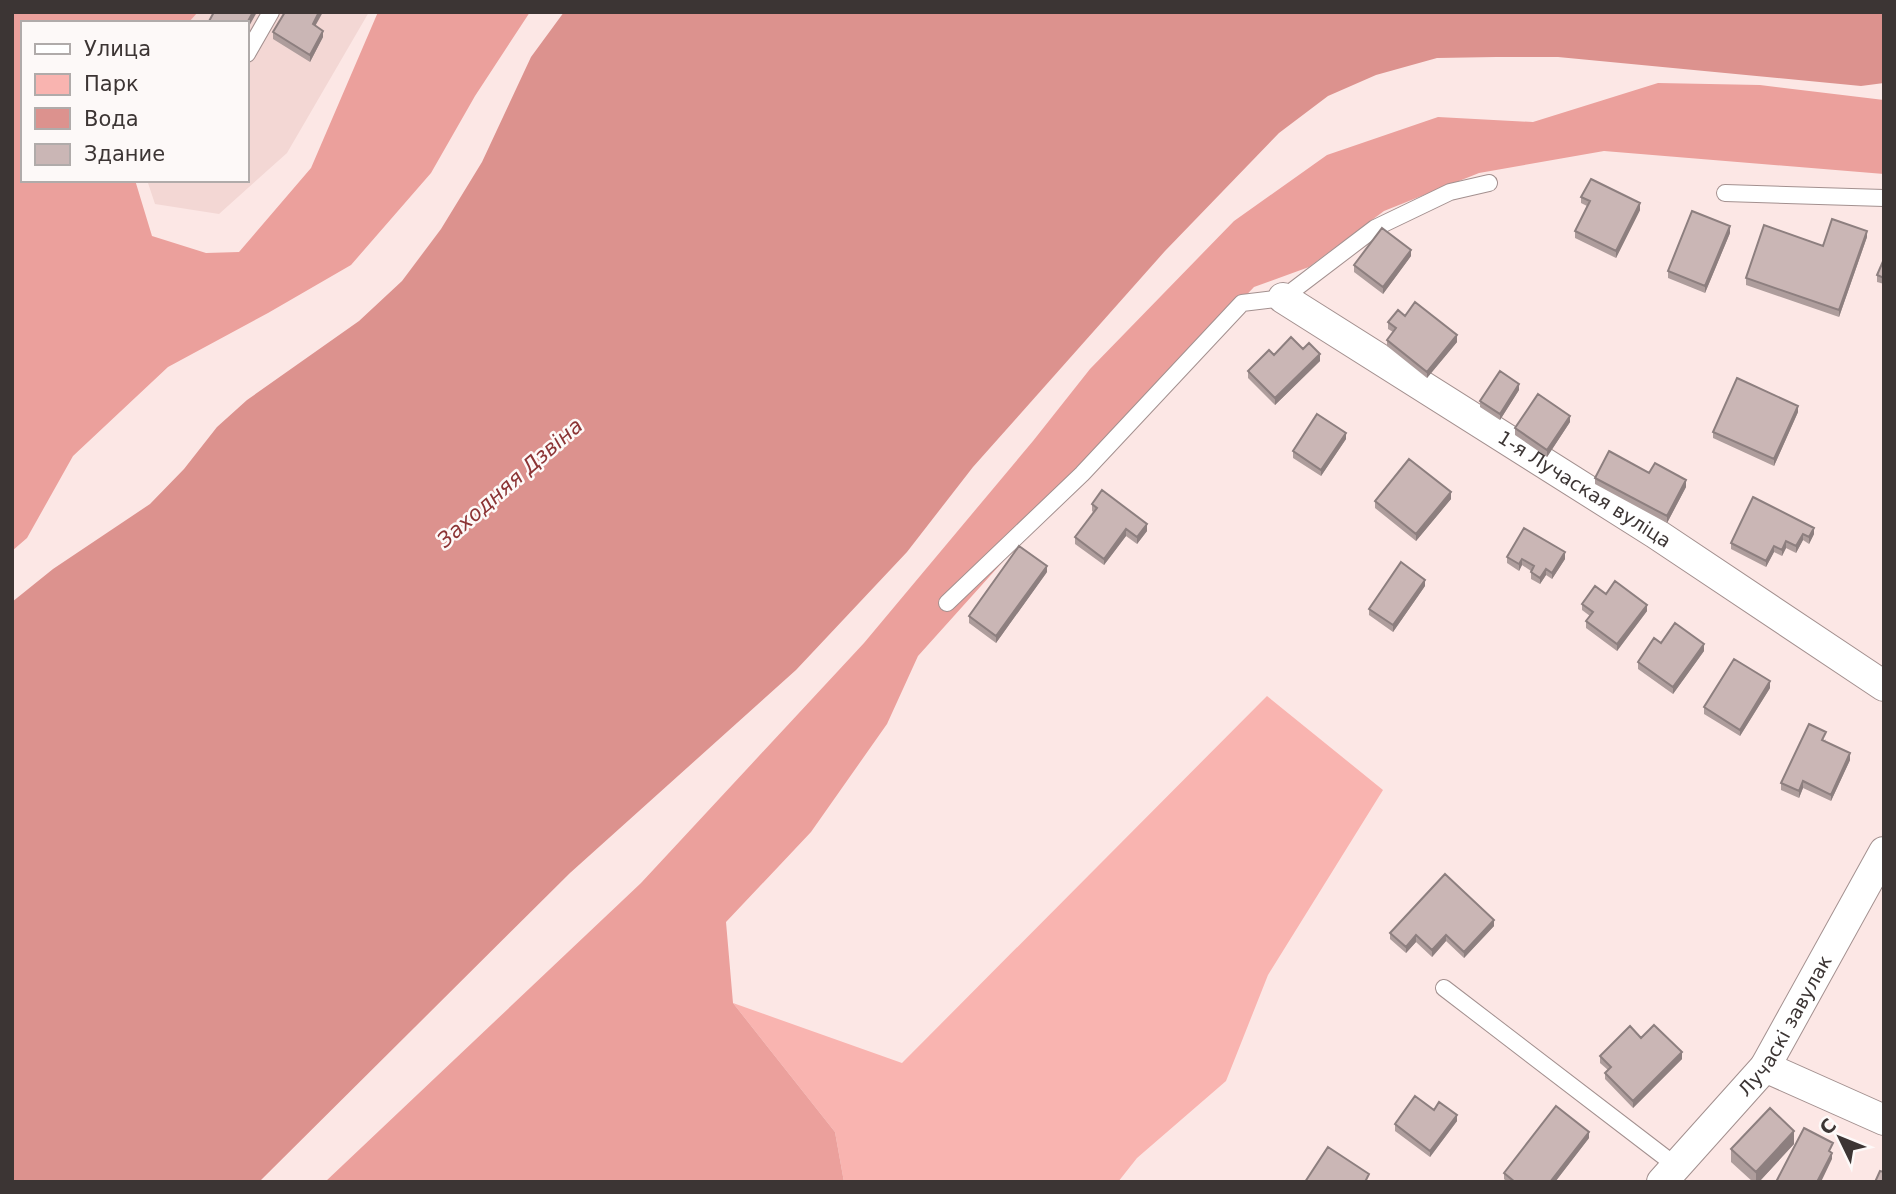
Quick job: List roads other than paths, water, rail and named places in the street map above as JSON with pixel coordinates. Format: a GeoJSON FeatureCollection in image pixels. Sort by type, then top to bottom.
{"type":"FeatureCollection","features":[{"type":"Feature","properties":{"kind":"street","name":"1-я Лучаская вуліца"},"geometry":{"type":"LineString","coordinates":[[1283,298],[1655,533],[1884,686]]}},
{"type":"Feature","properties":{"kind":"street","name":"Лучаскі завулак"},"geometry":{"type":"LineString","coordinates":[[1668,1174],[1765,1067],[1884,852]]}},
{"type":"Feature","properties":{"kind":"street"},"geometry":{"type":"LineString","coordinates":[[1765,1067],[1884,1119]]}},
{"type":"Feature","properties":{"kind":"lane"},"geometry":{"type":"LineString","coordinates":[[248,52],[271,12]]}},
{"type":"Feature","properties":{"kind":"lane"},"geometry":{"type":"LineString","coordinates":[[947,603],[1082,474],[1242,303],[1283,298],[1375,228],[1450,192],[1489,183]]}},
{"type":"Feature","properties":{"kind":"lane"},"geometry":{"type":"LineString","coordinates":[[1725,193],[1884,198]]}},
{"type":"Feature","properties":{"kind":"lane"},"geometry":{"type":"LineString","coordinates":[[1444,988],[1668,1174]]}},
{"type":"Feature","properties":{"kind":"water","name":"Заходняя Дзвіна"},"geometry":{"type":"Polygon","coordinates":[[[564,12],[1884,12],[1884,83],[1861,86],[1558,57],[1437,58],[1376,75],[1328,96],[1279,133],[1165,251],[973,467],[907,552],[796,670],[570,873],[259,1182],[12,1182],[12,602],[53,569],[150,504],[184,469],[217,427],[247,400],[359,321],[402,281],[441,229],[482,162],[531,57],[564,12]]]}}]}
